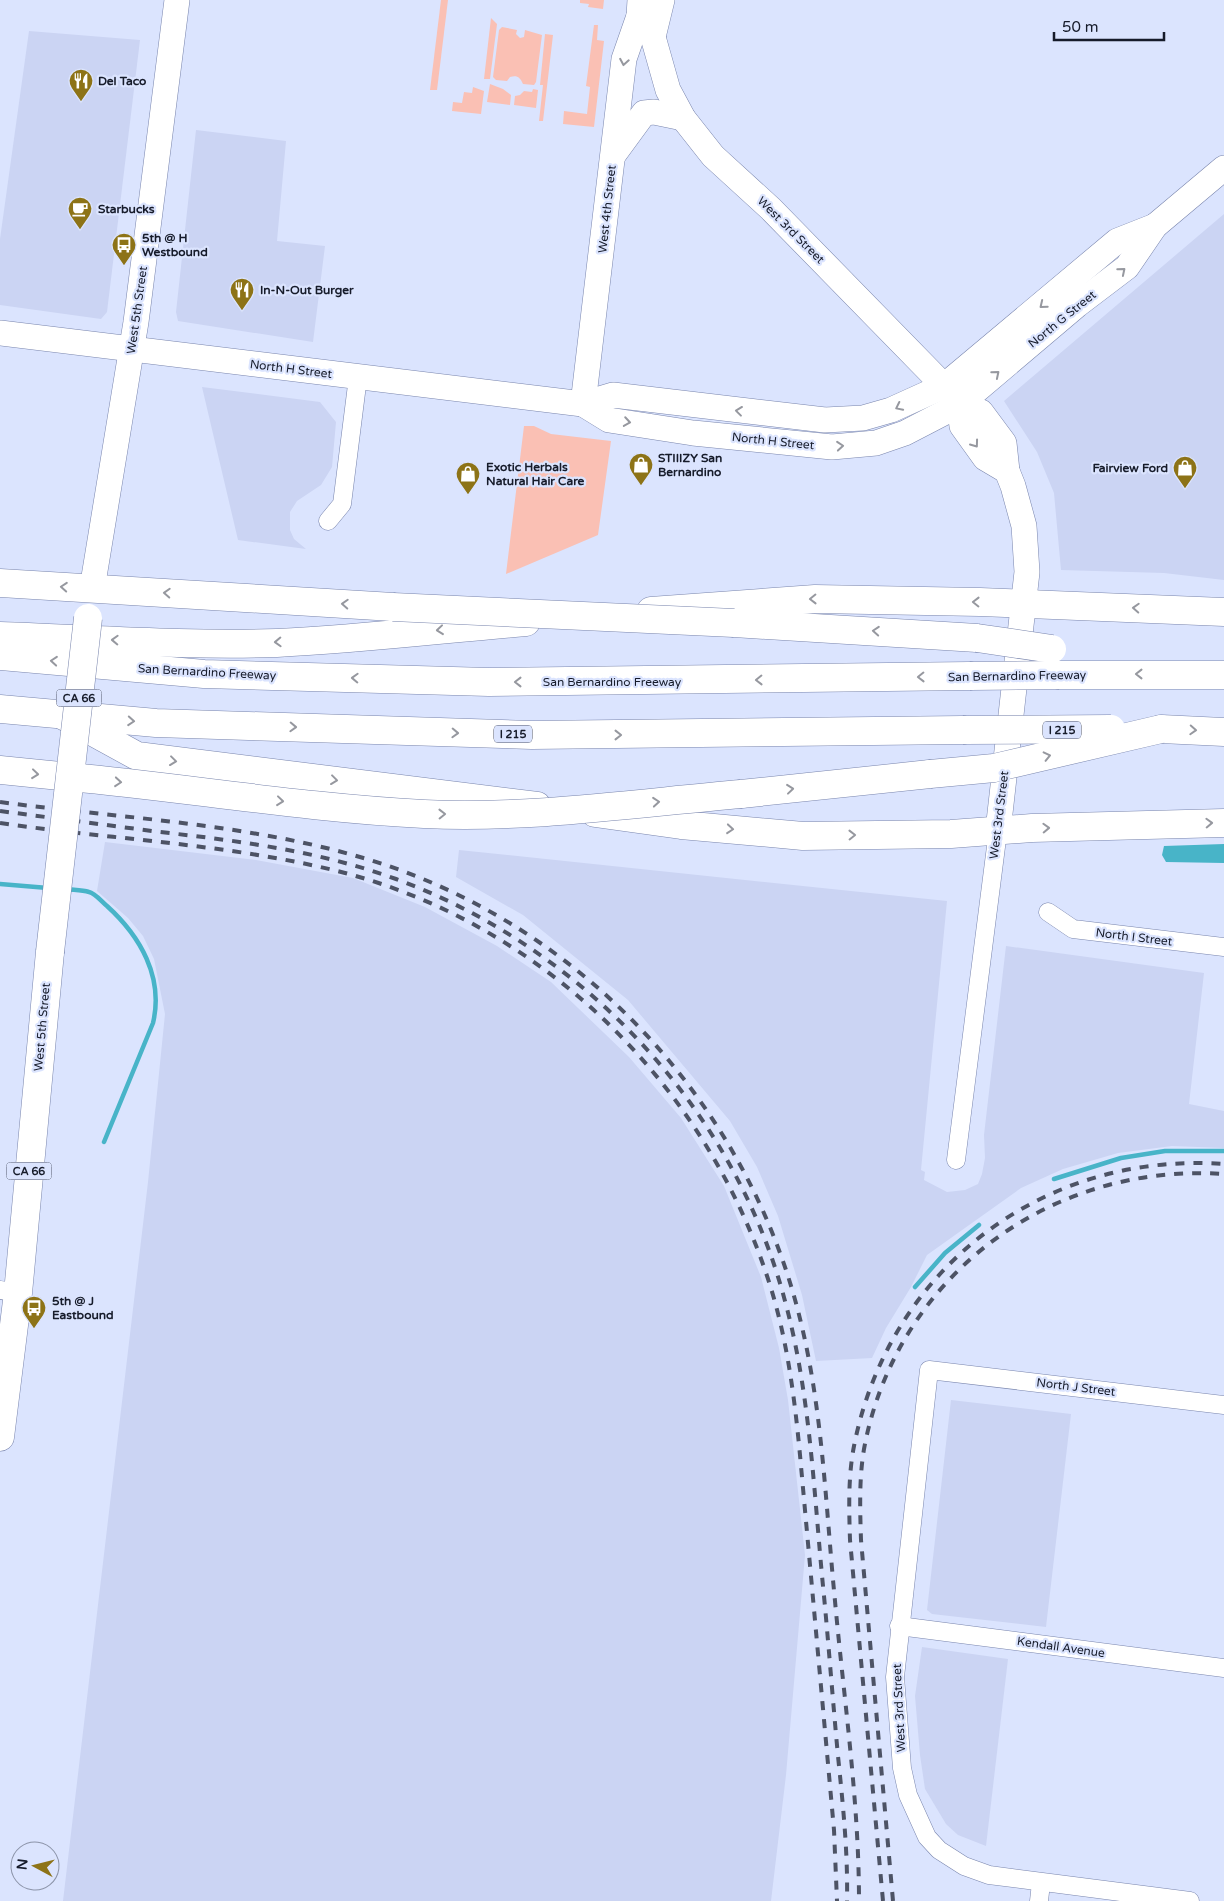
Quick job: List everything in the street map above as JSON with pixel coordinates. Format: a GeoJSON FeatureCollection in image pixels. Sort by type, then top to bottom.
{"type":"FeatureCollection","features":[{"type":"Feature","properties":{"kind":"main road","name":"West 5th Street"},"geometry":{"type":"LineString","coordinates":[[0,1437],[9,1291],[90,602],[132,349],[177,0]]}},
{"type":"Feature","properties":{"kind":"main road","name":"West 3rd Street"},"geometry":{"type":"LineString","coordinates":[[653,38],[662,0]]}},
{"type":"Feature","properties":{"kind":"main road","name":"West 3rd Street"},"geometry":{"type":"LineString","coordinates":[[639,8],[653,38],[668,90],[683,118],[713,156],[772,209],[951,396],[962,426],[985,458],[1007,471],[1024,526],[1028,572],[998,830]]}},
{"type":"Feature","properties":{"kind":"main road","name":"West 4th Street"},"geometry":{"type":"LineString","coordinates":[[583,404],[624,59],[639,8]]}},
{"type":"Feature","properties":{"kind":"main road"},"geometry":{"type":"LineString","coordinates":[[613,156],[644,113],[654,112],[683,118]]}},
{"type":"Feature","properties":{"kind":"main road","name":"North G Street"},"geometry":{"type":"LineString","coordinates":[[951,396],[1117,241],[1155,226],[1224,168]]}},
{"type":"Feature","properties":{"kind":"main road","name":"North H Street"},"geometry":{"type":"LineString","coordinates":[[0,333],[583,404],[612,395],[825,420],[863,418],[951,396]]}},
{"type":"Feature","properties":{"kind":"main road"},"geometry":{"type":"LineString","coordinates":[[0,583],[90,602],[820,628],[977,638],[1055,662]]}},
{"type":"Feature","properties":{"kind":"main road"},"geometry":{"type":"LineString","coordinates":[[0,636],[277,643],[383,636],[741,603],[815,599],[1025,603],[1224,612]]}},
{"type":"Feature","properties":{"kind":"main road","name":"San Bernardino Freeway"},"geometry":{"type":"LineString","coordinates":[[0,656],[204,674],[489,682],[970,676],[1055,662],[1095,674],[1224,675]]}},
{"type":"Feature","properties":{"kind":"main road","name":"I 215"},"geometry":{"type":"LineString","coordinates":[[0,709],[64,716],[156,722],[532,735],[1161,729],[1224,732]]}},
{"type":"Feature","properties":{"kind":"main road"},"geometry":{"type":"LineString","coordinates":[[64,716],[137,756],[681,825],[803,836],[951,834],[998,830],[1224,823]]}},
{"type":"Feature","properties":{"kind":"main road"},"geometry":{"type":"LineString","coordinates":[[0,770],[279,801],[425,814],[572,809],[742,794],[994,768],[1161,729]]}},
{"type":"Feature","properties":{"kind":"street"},"geometry":{"type":"LineString","coordinates":[[328,521],[342,504],[358,376]]}},
{"type":"Feature","properties":{"kind":"street","name":"West 3rd Street"},"geometry":{"type":"LineString","coordinates":[[956,1160],[998,830]]}},
{"type":"Feature","properties":{"kind":"street","name":"North I Street"},"geometry":{"type":"LineString","coordinates":[[1048,912],[1073,929],[1224,947]]}},
{"type":"Feature","properties":{"kind":"street","name":"West 3rd Street"},"geometry":{"type":"LineString","coordinates":[[929,1370],[899,1626],[895,1676],[902,1768],[908,1795],[927,1837],[939,1850],[964,1866],[989,1875],[1190,1901]]}},
{"type":"Feature","properties":{"kind":"street","name":"North J Street"},"geometry":{"type":"LineString","coordinates":[[929,1370],[1224,1405]]}},
{"type":"Feature","properties":{"kind":"street","name":"Kendall Avenue"},"geometry":{"type":"LineString","coordinates":[[899,1626],[1224,1668]]}},
{"type":"Feature","properties":{"kind":"street"},"geometry":{"type":"LineString","coordinates":[[1039,1901],[1041,1883]]}},
{"type":"Feature","properties":{"kind":"shaded area"},"geometry":{"type":"Polygon","coordinates":[[[441,0],[448,0],[437,90],[430,90],[441,0]]]}},
{"type":"Feature","properties":{"kind":"shaded area"},"geometry":{"type":"Polygon","coordinates":[[[580,0],[604,0],[603,9],[588,7],[589,4],[580,3],[580,0]]]}},
{"type":"Feature","properties":{"kind":"shaded area"},"geometry":{"type":"Polygon","coordinates":[[[491,18],[497,24],[490,79],[484,79],[491,18]]]}},
{"type":"Feature","properties":{"kind":"shaded area"},"geometry":{"type":"Polygon","coordinates":[[[594,25],[598,25],[597,40],[604,41],[594,127],[563,124],[564,111],[587,114],[590,87],[586,86],[594,25]]]}},
{"type":"Feature","properties":{"kind":"shaded area"},"geometry":{"type":"Polygon","coordinates":[[[502,27],[517,30],[516,34],[520,38],[524,37],[525,30],[542,35],[536,82],[534,85],[523,84],[516,76],[510,77],[507,81],[496,80],[493,77],[499,30],[502,27]]]}},
{"type":"Feature","properties":{"kind":"shaded area"},"geometry":{"type":"Polygon","coordinates":[[[29,31],[140,40],[107,312],[101,319],[0,305],[0,239],[29,31]]]}},
{"type":"Feature","properties":{"kind":"shaded area"},"geometry":{"type":"Polygon","coordinates":[[[545,34],[553,35],[543,121],[539,121],[543,85],[540,85],[545,34]]]}},
{"type":"Feature","properties":{"kind":"shaded area"},"geometry":{"type":"Polygon","coordinates":[[[490,84],[503,89],[511,95],[510,105],[487,102],[490,84]]]}},
{"type":"Feature","properties":{"kind":"shaded area"},"geometry":{"type":"Polygon","coordinates":[[[473,87],[484,91],[481,114],[452,111],[453,102],[462,103],[464,92],[472,93],[473,87]]]}},
{"type":"Feature","properties":{"kind":"shaded area"},"geometry":{"type":"Polygon","coordinates":[[[533,89],[538,90],[536,108],[514,105],[515,96],[520,95],[524,91],[532,92],[533,89]]]}},
{"type":"Feature","properties":{"kind":"shaded area"},"geometry":{"type":"Polygon","coordinates":[[[196,130],[286,141],[277,241],[325,246],[313,342],[178,321],[176,312],[196,130]]]}},
{"type":"Feature","properties":{"kind":"shaded area"},"geometry":{"type":"Polygon","coordinates":[[[1224,214],[1224,580],[1164,573],[1061,570],[1054,493],[1037,452],[1004,401],[1224,214]]]}},
{"type":"Feature","properties":{"kind":"shaded area"},"geometry":{"type":"Polygon","coordinates":[[[202,387],[320,402],[336,422],[332,467],[321,485],[297,501],[290,512],[290,530],[294,539],[306,549],[238,540],[202,387]]]}},
{"type":"Feature","properties":{"kind":"shaded area"},"geometry":{"type":"Polygon","coordinates":[[[524,426],[534,426],[551,434],[611,441],[598,535],[506,574],[524,426]]]}},
{"type":"Feature","properties":{"kind":"shaded area"},"geometry":{"type":"Polygon","coordinates":[[[105,842],[256,860],[353,878],[425,907],[497,946],[551,982],[629,1057],[681,1118],[724,1186],[761,1277],[779,1348],[788,1400],[805,1555],[786,1775],[771,1901],[63,1901],[148,1182],[165,1014],[154,959],[143,936],[128,918],[97,891],[105,842]]]}},
{"type":"Feature","properties":{"kind":"shaded area"},"geometry":{"type":"Polygon","coordinates":[[[459,850],[947,901],[921,1170],[925,1172],[924,1180],[947,1192],[965,1190],[978,1184],[982,1174],[985,1158],[984,1135],[1006,946],[1204,973],[1189,1104],[1224,1111],[1224,1148],[1172,1146],[1118,1153],[1063,1169],[1021,1188],[927,1255],[911,1287],[886,1328],[872,1358],[816,1361],[802,1295],[778,1216],[757,1167],[730,1121],[628,1000],[523,915],[456,877],[459,850]]]}},
{"type":"Feature","properties":{"kind":"shaded area"},"geometry":{"type":"Polygon","coordinates":[[[951,1400],[1071,1414],[1046,1627],[932,1614],[927,1610],[951,1400]]]}},
{"type":"Feature","properties":{"kind":"shaded area"},"geometry":{"type":"Polygon","coordinates":[[[922,1647],[1008,1659],[986,1846],[958,1835],[946,1824],[925,1789],[915,1696],[922,1647]]]}},
{"type":"Feature","properties":{"kind":"water"},"geometry":{"type":"Polygon","coordinates":[[[1224,844],[1224,863],[1166,862],[1162,855],[1164,846],[1224,844]]]}},
{"type":"Feature","properties":{"kind":"waterway"},"geometry":{"type":"LineString","coordinates":[[0,884],[48,888]]}},
{"type":"Feature","properties":{"kind":"waterway"},"geometry":{"type":"LineString","coordinates":[[66,889],[91,893],[130,930],[146,958],[155,990],[156,1006],[153,1023],[104,1142]]}},
{"type":"Feature","properties":{"kind":"waterway"},"geometry":{"type":"LineString","coordinates":[[1054,1179],[1121,1158],[1165,1151],[1224,1151]]}},
{"type":"Feature","properties":{"kind":"waterway"},"geometry":{"type":"LineString","coordinates":[[915,1287],[945,1253],[979,1225]]}},
{"type":"Feature","properties":{"kind":"railway"},"geometry":{"type":"LineString","coordinates":[[0,802],[252,833],[302,842],[400,870],[473,902],[541,943],[603,992],[658,1048],[707,1111],[747,1178],[779,1251],[802,1327],[815,1395],[823,1463],[854,1788],[859,1901]]}},
{"type":"Feature","properties":{"kind":"railway"},"geometry":{"type":"LineString","coordinates":[[0,811],[279,848],[338,861],[396,879],[464,909],[528,947],[588,992],[642,1044],[689,1101],[729,1163],[761,1230],[785,1301],[794,1337],[801,1373],[814,1485],[845,1829],[847,1901]]}},
{"type":"Feature","properties":{"kind":"railway"},"geometry":{"type":"LineString","coordinates":[[0,823],[260,855],[345,873],[417,897],[484,930],[547,971],[604,1020],[655,1075],[700,1135],[736,1201],[765,1270],[784,1338],[792,1385],[800,1455],[834,1830],[837,1901]]}},
{"type":"Feature","properties":{"kind":"railway"},"geometry":{"type":"LineString","coordinates":[[883,1901],[849,1517],[850,1481],[854,1446],[873,1382],[901,1325],[939,1275],[985,1233],[1037,1201],[1095,1178],[1158,1165],[1224,1164]]}},
{"type":"Feature","properties":{"kind":"railway"},"geometry":{"type":"LineString","coordinates":[[893,1901],[860,1517],[862,1460],[882,1387],[909,1331],[946,1283],[991,1242],[1043,1210],[1099,1188],[1160,1175],[1224,1174]]}},
{"type":"Feature","properties":{"kind":"place","name":"Del Taco"},"geometry":{"type":"Point","coordinates":[81,102]}},
{"type":"Feature","properties":{"kind":"place","name":"Starbucks"},"geometry":{"type":"Point","coordinates":[80,230]}},
{"type":"Feature","properties":{"kind":"place","name":"5th @ H Westbound"},"geometry":{"type":"Point","coordinates":[124,266]}},
{"type":"Feature","properties":{"kind":"place","name":"In-N-Out Burger"},"geometry":{"type":"Point","coordinates":[242,311]}},
{"type":"Feature","properties":{"kind":"place","name":"STIIIZY San Bernardino"},"geometry":{"type":"Point","coordinates":[641,486]}},
{"type":"Feature","properties":{"kind":"place","name":"Fairview Ford"},"geometry":{"type":"Point","coordinates":[1185,489]}},
{"type":"Feature","properties":{"kind":"place","name":"Exotic Herbals Natural Hair Care"},"geometry":{"type":"Point","coordinates":[468,495]}},
{"type":"Feature","properties":{"kind":"place","name":"5th @ J Eastbound"},"geometry":{"type":"Point","coordinates":[34,1329]}}]}
